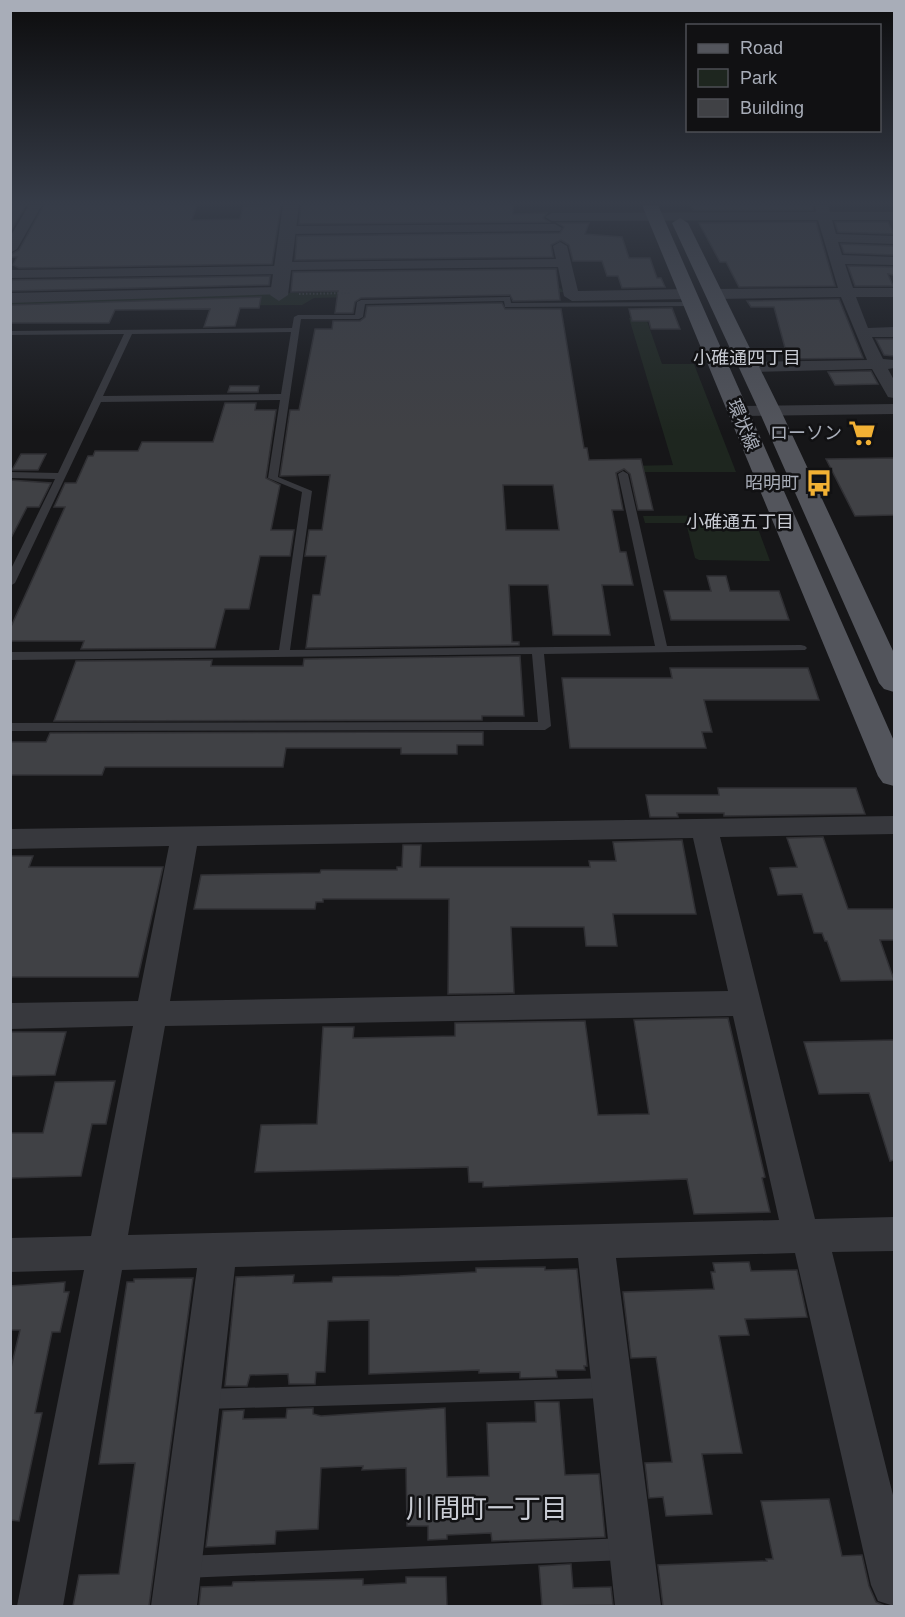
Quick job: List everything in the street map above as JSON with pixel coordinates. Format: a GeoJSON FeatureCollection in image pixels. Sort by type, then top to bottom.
{"type":"FeatureCollection","features":[{"type":"Feature","properties":{"kind":"main road","name":"環状線"},"geometry":{"type":"LineString","coordinates":[[684,280],[737,411],[894,776]]}},
{"type":"Feature","properties":{"kind":"main road","name":"環状線"},"geometry":{"type":"LineString","coordinates":[[707,280],[715,294],[892,673]]}},
{"type":"Feature","properties":{"kind":"street"},"geometry":{"type":"LineString","coordinates":[[10,298],[279,293],[281,280]]}},
{"type":"Feature","properties":{"kind":"street"},"geometry":{"type":"LineString","coordinates":[[568,280],[572,296],[690,299]]}},
{"type":"Feature","properties":{"kind":"street"},"geometry":{"type":"LineString","coordinates":[[843,280],[876,365],[894,393]]}},
{"type":"Feature","properties":{"kind":"street"},"geometry":{"type":"LineString","coordinates":[[715,294],[894,292]]}},
{"type":"Feature","properties":{"kind":"street"},"geometry":{"type":"LineString","coordinates":[[862,333],[894,332]]}},
{"type":"Feature","properties":{"kind":"street"},"geometry":{"type":"LineString","coordinates":[[749,367],[894,364]]}},
{"type":"Feature","properties":{"kind":"street"},"geometry":{"type":"LineString","coordinates":[[737,411],[894,409]]}},
{"type":"Feature","properties":{"kind":"street"},"geometry":{"type":"LineString","coordinates":[[10,839],[894,825]]}},
{"type":"Feature","properties":{"kind":"street"},"geometry":{"type":"LineString","coordinates":[[704,827],[746,1003],[894,1585]]}},
{"type":"Feature","properties":{"kind":"street"},"geometry":{"type":"LineString","coordinates":[[40,1606],[185,836]]}},
{"type":"Feature","properties":{"kind":"street"},"geometry":{"type":"LineString","coordinates":[[10,1016],[746,1003]]}},
{"type":"Feature","properties":{"kind":"street"},"geometry":{"type":"LineString","coordinates":[[10,1254],[894,1234]]}},
{"type":"Feature","properties":{"kind":"street"},"geometry":{"type":"LineString","coordinates":[[595,1241],[638,1606]]}},
{"type":"Feature","properties":{"kind":"street"},"geometry":{"type":"LineString","coordinates":[[174,1606],[218,1249]]}},
{"type":"Feature","properties":{"kind":"lane"},"geometry":{"type":"LineString","coordinates":[[284,654],[307,491],[273,478],[298,317],[358,317],[361,302],[507,299],[508,305],[690,299]]}},
{"type":"Feature","properties":{"kind":"lane"},"geometry":{"type":"LineString","coordinates":[[10,333],[295,330]]}},
{"type":"Feature","properties":{"kind":"lane"},"geometry":{"type":"LineString","coordinates":[[10,583],[129,332]]}},
{"type":"Feature","properties":{"kind":"lane"},"geometry":{"type":"LineString","coordinates":[[97,399],[285,397]]}},
{"type":"Feature","properties":{"kind":"lane"},"geometry":{"type":"LineString","coordinates":[[622,474],[662,650]]}},
{"type":"Feature","properties":{"kind":"lane"},"geometry":{"type":"LineString","coordinates":[[10,475],[61,476]]}},
{"type":"Feature","properties":{"kind":"lane"},"geometry":{"type":"LineString","coordinates":[[10,656],[801,648]]}},
{"type":"Feature","properties":{"kind":"lane"},"geometry":{"type":"LineString","coordinates":[[10,727],[545,726],[538,651]]}},
{"type":"Feature","properties":{"kind":"lane"},"geometry":{"type":"LineString","coordinates":[[199,1399],[612,1388]]}},
{"type":"Feature","properties":{"kind":"lane"},"geometry":{"type":"LineString","coordinates":[[179,1567],[631,1549]]}},
{"type":"Feature","properties":{"kind":"green space"},"geometry":{"type":"Polygon","coordinates":[[[560,288],[564,292],[314,298],[302,305],[114,306],[11,311],[10,298],[560,288]]]}},
{"type":"Feature","properties":{"kind":"green space"},"geometry":{"type":"Polygon","coordinates":[[[629,318],[646,318],[662,364],[694,364],[736,472],[631,472],[629,466],[673,465],[629,318]]]}},
{"type":"Feature","properties":{"kind":"green space"},"geometry":{"type":"Polygon","coordinates":[[[753,515],[770,561],[699,560],[695,558],[686,523],[645,523],[643,516],[753,515]]]}},
{"type":"Feature","properties":{"kind":"building"},"geometry":{"type":"Polygon","coordinates":[[[12,280],[270,280],[269,285],[10,291],[12,280]]]}},
{"type":"Feature","properties":{"kind":"building"},"geometry":{"type":"Polygon","coordinates":[[[292,280],[557,280],[560,300],[513,301],[510,295],[361,298],[355,302],[353,313],[335,313],[338,291],[291,292],[292,280]]]}},
{"type":"Feature","properties":{"kind":"building"},"geometry":{"type":"Polygon","coordinates":[[[619,280],[662,280],[665,287],[622,288],[619,280]]]}},
{"type":"Feature","properties":{"kind":"building"},"geometry":{"type":"Polygon","coordinates":[[[736,280],[833,280],[835,286],[739,287],[736,280]]]}},
{"type":"Feature","properties":{"kind":"building"},"geometry":{"type":"Polygon","coordinates":[[[853,280],[891,280],[893,286],[855,286],[853,280]]]}},
{"type":"Feature","properties":{"kind":"building"},"geometry":{"type":"Polygon","coordinates":[[[261,297],[259,308],[240,308],[235,326],[204,327],[210,309],[115,310],[109,323],[10,323],[10,305],[261,297]]]}},
{"type":"Feature","properties":{"kind":"building"},"geometry":{"type":"Polygon","coordinates":[[[839,299],[863,358],[788,359],[774,307],[751,307],[747,301],[839,299]]]}},
{"type":"Feature","properties":{"kind":"building"},"geometry":{"type":"Polygon","coordinates":[[[502,303],[505,309],[561,309],[584,448],[587,448],[589,460],[641,459],[653,510],[638,510],[630,474],[624,469],[616,473],[623,510],[612,510],[620,552],[626,552],[633,585],[602,585],[610,635],[553,635],[548,585],[509,585],[512,642],[519,642],[519,645],[306,648],[313,595],[320,595],[326,556],[305,556],[309,530],[322,530],[330,475],[280,476],[290,410],[299,410],[315,329],[332,329],[333,321],[360,321],[365,317],[367,306],[502,303]],[[503,485],[506,530],[559,530],[553,485],[503,485]]]}},
{"type":"Feature","properties":{"kind":"building"},"geometry":{"type":"Polygon","coordinates":[[[672,308],[680,329],[651,329],[649,321],[632,321],[629,309],[672,308]]]}},
{"type":"Feature","properties":{"kind":"building"},"geometry":{"type":"Polygon","coordinates":[[[876,339],[894,339],[894,356],[884,355],[876,339]]]}},
{"type":"Feature","properties":{"kind":"building"},"geometry":{"type":"Polygon","coordinates":[[[871,371],[878,384],[835,385],[828,372],[871,371]]]}},
{"type":"Feature","properties":{"kind":"building"},"geometry":{"type":"Polygon","coordinates":[[[230,386],[259,386],[258,392],[228,392],[230,386]]]}},
{"type":"Feature","properties":{"kind":"building"},"geometry":{"type":"Polygon","coordinates":[[[225,403],[256,403],[255,410],[276,410],[266,478],[280,485],[271,530],[294,530],[290,556],[260,556],[249,609],[225,609],[215,648],[81,649],[84,641],[10,641],[10,629],[65,507],[54,507],[65,483],[76,483],[88,456],[93,456],[95,451],[138,451],[142,442],[213,442],[225,403]]]}},
{"type":"Feature","properties":{"kind":"building"},"geometry":{"type":"Polygon","coordinates":[[[21,454],[46,454],[38,470],[12,470],[21,454]]]}},
{"type":"Feature","properties":{"kind":"building"},"geometry":{"type":"Polygon","coordinates":[[[894,458],[894,515],[855,516],[826,459],[894,458]]]}},
{"type":"Feature","properties":{"kind":"building"},"geometry":{"type":"Polygon","coordinates":[[[10,480],[51,483],[39,507],[27,507],[10,540],[10,480]]]}},
{"type":"Feature","properties":{"kind":"building"},"geometry":{"type":"Polygon","coordinates":[[[707,576],[726,576],[730,591],[779,591],[789,620],[671,620],[664,591],[711,591],[707,576]]]}},
{"type":"Feature","properties":{"kind":"building"},"geometry":{"type":"Polygon","coordinates":[[[520,656],[524,716],[482,716],[482,720],[54,721],[76,661],[212,660],[211,666],[303,666],[304,659],[520,656]]]}},
{"type":"Feature","properties":{"kind":"building"},"geometry":{"type":"Polygon","coordinates":[[[670,668],[808,668],[819,700],[704,700],[712,732],[702,732],[706,748],[570,748],[562,678],[672,678],[670,668]]]}},
{"type":"Feature","properties":{"kind":"building"},"geometry":{"type":"Polygon","coordinates":[[[483,732],[483,745],[457,745],[457,754],[401,754],[401,748],[286,748],[283,767],[105,767],[102,775],[10,775],[10,742],[46,742],[50,733],[483,732]]]}},
{"type":"Feature","properties":{"kind":"building"},"geometry":{"type":"Polygon","coordinates":[[[718,788],[856,788],[865,814],[724,816],[724,813],[677,813],[678,817],[650,817],[646,795],[719,795],[718,788]]]}},
{"type":"Feature","properties":{"kind":"building"},"geometry":{"type":"Polygon","coordinates":[[[823,837],[848,909],[894,909],[894,940],[880,940],[894,980],[841,981],[827,941],[822,933],[814,933],[802,894],[778,895],[770,868],[797,867],[787,838],[823,837]]]}},
{"type":"Feature","properties":{"kind":"building"},"geometry":{"type":"Polygon","coordinates":[[[682,840],[696,914],[613,914],[617,946],[586,946],[584,927],[511,927],[514,993],[448,994],[449,899],[323,899],[323,902],[316,902],[315,909],[194,909],[201,875],[320,873],[321,870],[397,870],[397,867],[402,867],[403,845],[421,845],[420,867],[590,867],[589,861],[616,861],[613,842],[682,840]]]}},
{"type":"Feature","properties":{"kind":"building"},"geometry":{"type":"Polygon","coordinates":[[[10,856],[33,856],[29,867],[163,867],[138,977],[10,977],[10,856]]]}},
{"type":"Feature","properties":{"kind":"building"},"geometry":{"type":"Polygon","coordinates":[[[728,1018],[765,1177],[762,1178],[770,1212],[694,1214],[687,1179],[483,1187],[483,1182],[469,1182],[468,1167],[255,1172],[261,1125],[317,1124],[323,1027],[354,1027],[353,1038],[455,1036],[455,1023],[585,1021],[598,1115],[649,1114],[634,1020],[728,1018]]]}},
{"type":"Feature","properties":{"kind":"building"},"geometry":{"type":"Polygon","coordinates":[[[10,1032],[66,1032],[55,1075],[10,1076],[10,1032]]]}},
{"type":"Feature","properties":{"kind":"building"},"geometry":{"type":"Polygon","coordinates":[[[894,1040],[894,1160],[890,1161],[869,1093],[819,1094],[804,1042],[894,1040]]]}},
{"type":"Feature","properties":{"kind":"building"},"geometry":{"type":"Polygon","coordinates":[[[115,1081],[106,1124],[92,1124],[81,1176],[10,1178],[10,1133],[43,1133],[55,1082],[115,1081]]]}},
{"type":"Feature","properties":{"kind":"building"},"geometry":{"type":"Polygon","coordinates":[[[749,1262],[751,1271],[797,1270],[807,1317],[745,1319],[749,1335],[719,1336],[742,1453],[702,1454],[712,1514],[666,1516],[663,1497],[649,1498],[645,1463],[672,1462],[656,1357],[631,1358],[623,1292],[714,1289],[711,1272],[715,1272],[713,1263],[749,1262]]]}},
{"type":"Feature","properties":{"kind":"building"},"geometry":{"type":"Polygon","coordinates":[[[545,1267],[545,1270],[577,1269],[587,1366],[584,1366],[585,1370],[556,1370],[557,1377],[520,1378],[520,1372],[479,1373],[479,1370],[369,1374],[369,1320],[328,1321],[325,1372],[316,1372],[315,1384],[289,1384],[288,1374],[250,1375],[247,1386],[225,1386],[236,1277],[294,1275],[293,1283],[332,1282],[333,1277],[476,1272],[476,1268],[545,1267]]]}},
{"type":"Feature","properties":{"kind":"building"},"geometry":{"type":"Polygon","coordinates":[[[193,1278],[149,1606],[73,1606],[79,1575],[119,1574],[135,1463],[99,1464],[127,1282],[134,1282],[134,1279],[193,1278]]]}},
{"type":"Feature","properties":{"kind":"building"},"geometry":{"type":"Polygon","coordinates":[[[65,1282],[64,1292],[69,1292],[60,1332],[52,1332],[35,1413],[42,1413],[19,1521],[10,1520],[10,1372],[20,1330],[10,1330],[10,1286],[65,1282]]]}},
{"type":"Feature","properties":{"kind":"building"},"geometry":{"type":"Polygon","coordinates":[[[535,1402],[559,1402],[565,1475],[599,1474],[605,1537],[492,1541],[491,1533],[447,1535],[447,1539],[428,1540],[428,1526],[407,1526],[406,1468],[362,1470],[363,1466],[321,1468],[318,1529],[276,1531],[275,1544],[206,1547],[223,1411],[244,1410],[243,1419],[286,1418],[287,1409],[313,1408],[313,1414],[321,1416],[445,1408],[447,1477],[489,1476],[487,1423],[536,1422],[535,1402]]]}},
{"type":"Feature","properties":{"kind":"building"},"geometry":{"type":"Polygon","coordinates":[[[829,1499],[842,1556],[862,1555],[869,1586],[876,1602],[885,1606],[663,1606],[658,1565],[773,1559],[761,1501],[829,1499]]]}},
{"type":"Feature","properties":{"kind":"building"},"geometry":{"type":"Polygon","coordinates":[[[571,1564],[573,1588],[611,1587],[613,1605],[542,1606],[539,1566],[571,1564]]]}},
{"type":"Feature","properties":{"kind":"building"},"geometry":{"type":"Polygon","coordinates":[[[406,1577],[446,1577],[447,1606],[199,1606],[201,1587],[232,1586],[233,1582],[363,1579],[363,1585],[406,1583],[406,1577]]]}},
{"type":"Feature","properties":{"kind":"place","name":"ローソン"},"geometry":{"type":"Point","coordinates":[862,433]}},
{"type":"Feature","properties":{"kind":"place","name":"昭明町"},"geometry":{"type":"Point","coordinates":[819,483]}},
{"type":"Feature","properties":{"kind":"district","name":"小碓通四丁目"},"geometry":{"type":"Point","coordinates":[747,358]}},
{"type":"Feature","properties":{"kind":"district","name":"小碓通五丁目"},"geometry":{"type":"Point","coordinates":[740,522]}},
{"type":"Feature","properties":{"kind":"district","name":"川間町一丁目"},"geometry":{"type":"Point","coordinates":[487,1509]}}]}
